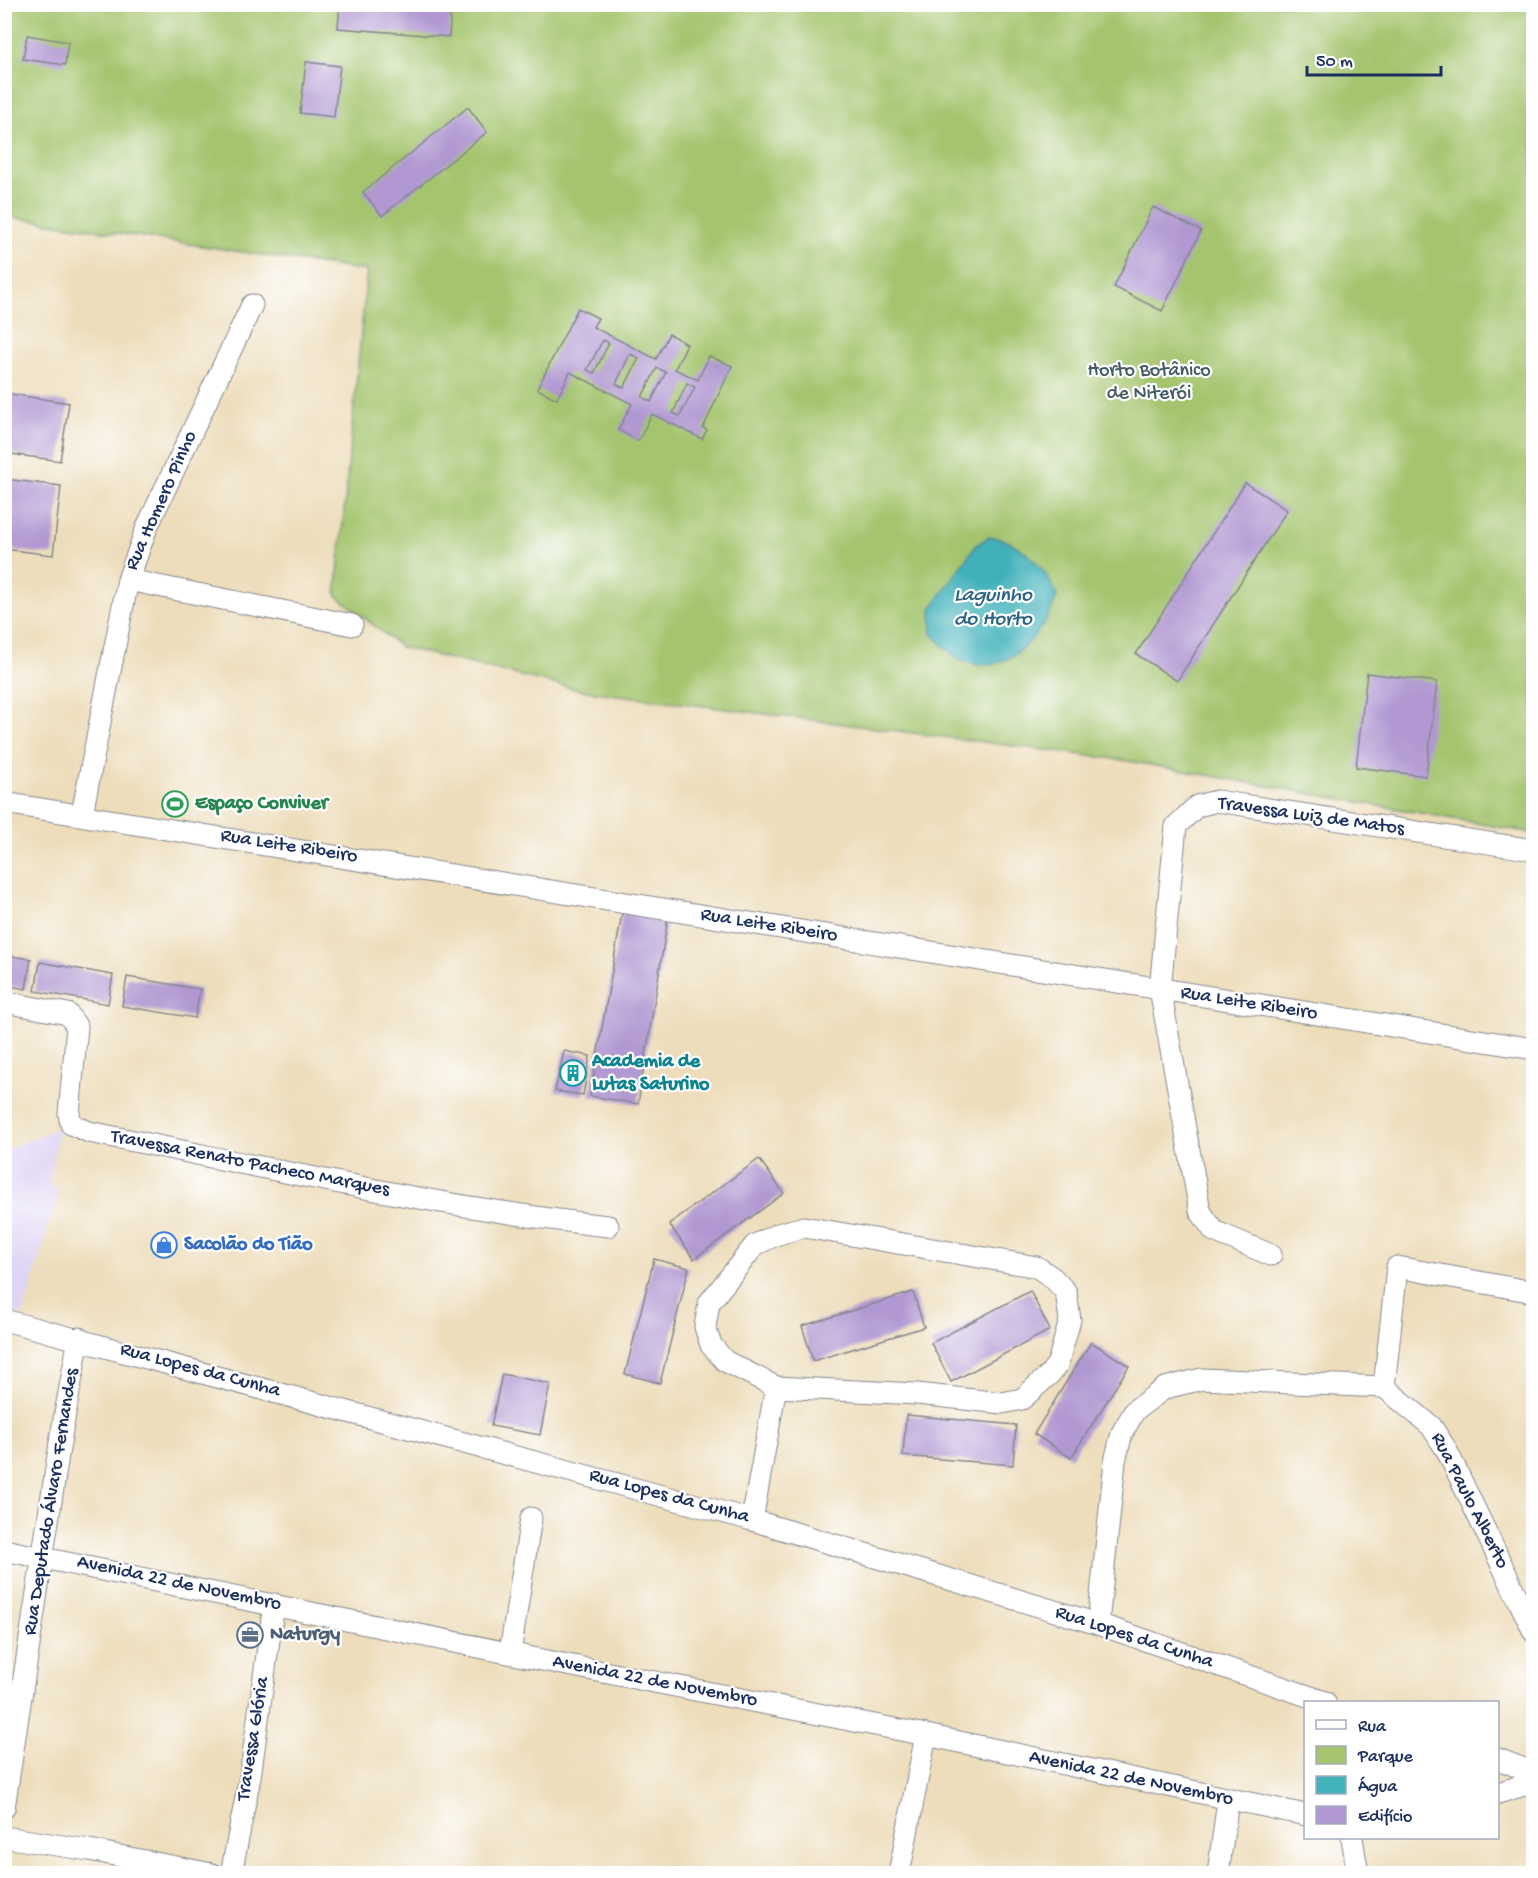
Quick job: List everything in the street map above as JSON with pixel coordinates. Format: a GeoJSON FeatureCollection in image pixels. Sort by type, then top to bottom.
{"type":"FeatureCollection","features":[{"type":"Feature","properties":{"kind":"street","name":"Rua Homero Pinho"},"geometry":{"type":"LineString","coordinates":[[82,814],[128,580],[147,527],[252,304]]}},
{"type":"Feature","properties":{"kind":"street"},"geometry":{"type":"LineString","coordinates":[[128,580],[352,625]]}},
{"type":"Feature","properties":{"kind":"street","name":"Travessa Luiz de Matos"},"geometry":{"type":"LineString","coordinates":[[1271,1254],[1214,1231],[1200,1210],[1160,989],[1174,834],[1183,818],[1197,806],[1217,801],[1533,850]]}},
{"type":"Feature","properties":{"kind":"street","name":"Rua Leite Ribeiro"},"geometry":{"type":"LineString","coordinates":[[4,803],[1533,1049]]}},
{"type":"Feature","properties":{"kind":"street","name":"Travessa Renato Pacheco Marques"},"geometry":{"type":"LineString","coordinates":[[4,1002],[68,1014],[74,1020],[77,1027],[69,1114],[71,1124],[89,1132],[412,1196],[545,1219],[608,1226]]}},
{"type":"Feature","properties":{"kind":"street"},"geometry":{"type":"LineString","coordinates":[[804,1227],[1037,1267],[1053,1278],[1066,1292],[1070,1320],[1058,1363],[1050,1374],[1022,1399],[1002,1403],[916,1394],[776,1387],[725,1361],[711,1345],[705,1327],[710,1303],[729,1278],[755,1245],[778,1234],[804,1227]]}},
{"type":"Feature","properties":{"kind":"street"},"geometry":{"type":"LineString","coordinates":[[1098,1624],[1115,1461],[1122,1433],[1135,1410],[1165,1388],[1202,1379],[1384,1387],[1397,1267],[1533,1292]]}},
{"type":"Feature","properties":{"kind":"street","name":"Rua Lopes da Cunha"},"geometry":{"type":"LineString","coordinates":[[4,1320],[79,1338],[752,1520],[1098,1624],[1322,1701]]}},
{"type":"Feature","properties":{"kind":"street","name":"Rua Deputado Álvaro Fernandes"},"geometry":{"type":"LineString","coordinates":[[4,1808],[79,1338]]}},
{"type":"Feature","properties":{"kind":"street"},"geometry":{"type":"LineString","coordinates":[[752,1520],[776,1387]]}},
{"type":"Feature","properties":{"kind":"street","name":"Rua Paulo Alberto"},"geometry":{"type":"LineString","coordinates":[[1384,1387],[1431,1426],[1446,1449],[1533,1632]]}},
{"type":"Feature","properties":{"kind":"street"},"geometry":{"type":"LineString","coordinates":[[510,1653],[531,1518]]}},
{"type":"Feature","properties":{"kind":"street","name":"Avenida 22 de Novembro"},"geometry":{"type":"LineString","coordinates":[[4,1550],[926,1735],[1304,1815]]}},
{"type":"Feature","properties":{"kind":"street","name":"Travessa Glória"},"geometry":{"type":"LineString","coordinates":[[231,1874],[250,1777],[274,1604]]}},
{"type":"Feature","properties":{"kind":"street"},"geometry":{"type":"LineString","coordinates":[[899,1874],[926,1735]]}},
{"type":"Feature","properties":{"kind":"street"},"geometry":{"type":"LineString","coordinates":[[1499,1760],[1533,1773]]}},
{"type":"Feature","properties":{"kind":"street"},"geometry":{"type":"LineString","coordinates":[[1499,1792],[1533,1782]]}},
{"type":"Feature","properties":{"kind":"street"},"geometry":{"type":"LineString","coordinates":[[1218,1874],[1228,1800]]}},
{"type":"Feature","properties":{"kind":"street"},"geometry":{"type":"LineString","coordinates":[[4,1837],[89,1850],[212,1874]]}},
{"type":"Feature","properties":{"kind":"street"},"geometry":{"type":"LineString","coordinates":[[1352,1839],[1358,1874]]}},
{"type":"Feature","properties":{"kind":"shaded area"},"geometry":{"type":"Polygon","coordinates":[[[59,1127],[49,1186],[59,1189],[23,1315],[5,1311],[4,1151],[59,1127]]]}},
{"type":"Feature","properties":{"kind":"green space","name":"Horto Botânico de Niterói"},"geometry":{"type":"Polygon","coordinates":[[[8,5],[1533,5],[1533,833],[1122,760],[580,690],[401,647],[336,595],[367,271],[5,216],[4,28],[8,5]]]}},
{"type":"Feature","properties":{"kind":"water","name":"Laguinho do Horto"},"geometry":{"type":"Polygon","coordinates":[[[989,537],[1011,543],[1031,557],[1046,575],[1057,596],[1041,627],[1030,641],[1002,661],[986,665],[969,663],[944,647],[932,634],[931,609],[976,545],[989,537]]]}},
{"type":"Feature","properties":{"kind":"building"},"geometry":{"type":"Polygon","coordinates":[[[340,4],[451,4],[449,37],[338,28],[340,4]]]}},
{"type":"Feature","properties":{"kind":"building"},"geometry":{"type":"Polygon","coordinates":[[[27,35],[68,42],[65,65],[23,59],[27,35]]]}},
{"type":"Feature","properties":{"kind":"building"},"geometry":{"type":"Polygon","coordinates":[[[306,62],[340,66],[334,117],[300,113],[306,62]]]}},
{"type":"Feature","properties":{"kind":"building"},"geometry":{"type":"Polygon","coordinates":[[[468,107],[487,132],[382,216],[363,192],[468,107]]]}},
{"type":"Feature","properties":{"kind":"building"},"geometry":{"type":"Polygon","coordinates":[[[1153,207],[1201,231],[1162,311],[1114,287],[1153,207]]]}},
{"type":"Feature","properties":{"kind":"building"},"geometry":{"type":"Polygon","coordinates":[[[578,308],[598,318],[593,327],[656,359],[669,334],[687,344],[675,369],[698,380],[709,356],[732,366],[703,428],[707,430],[702,439],[652,414],[638,441],[618,430],[632,404],[570,372],[557,399],[537,389],[578,308]],[[603,340],[587,370],[594,373],[609,343],[603,340]],[[630,354],[616,384],[624,388],[639,358],[630,354]],[[657,368],[642,397],[651,402],[666,372],[657,368]],[[687,383],[673,413],[680,416],[695,387],[687,383]]]}},
{"type":"Feature","properties":{"kind":"building"},"geometry":{"type":"Polygon","coordinates":[[[4,393],[69,403],[60,461],[4,453],[4,393]]]}},
{"type":"Feature","properties":{"kind":"building"},"geometry":{"type":"Polygon","coordinates":[[[4,479],[61,486],[53,555],[4,549],[4,479]]]}},
{"type":"Feature","properties":{"kind":"building"},"geometry":{"type":"Polygon","coordinates":[[[1245,483],[1287,510],[1177,681],[1136,654],[1245,483]]]}},
{"type":"Feature","properties":{"kind":"building"},"geometry":{"type":"Polygon","coordinates":[[[1367,673],[1437,682],[1426,776],[1356,767],[1367,673]]]}},
{"type":"Feature","properties":{"kind":"building"},"geometry":{"type":"Polygon","coordinates":[[[623,908],[668,917],[638,1104],[590,1096],[623,908]]]}},
{"type":"Feature","properties":{"kind":"building"},"geometry":{"type":"Polygon","coordinates":[[[4,955],[31,959],[26,989],[4,985],[4,955]]]}},
{"type":"Feature","properties":{"kind":"building"},"geometry":{"type":"Polygon","coordinates":[[[40,962],[113,975],[108,1004],[35,991],[40,962]]]}},
{"type":"Feature","properties":{"kind":"building"},"geometry":{"type":"Polygon","coordinates":[[[127,977],[200,989],[195,1018],[122,1006],[127,977]]]}},
{"type":"Feature","properties":{"kind":"building","name":"Academia de Lutas Saturino"},"geometry":{"type":"Polygon","coordinates":[[[564,1051],[590,1056],[583,1095],[555,1091],[564,1051]]]}},
{"type":"Feature","properties":{"kind":"building"},"geometry":{"type":"Polygon","coordinates":[[[759,1159],[784,1193],[694,1259],[669,1224],[759,1159]]]}},
{"type":"Feature","properties":{"kind":"building"},"geometry":{"type":"Polygon","coordinates":[[[654,1259],[689,1268],[660,1383],[625,1374],[654,1259]]]}},
{"type":"Feature","properties":{"kind":"building"},"geometry":{"type":"Polygon","coordinates":[[[1030,1291],[1050,1330],[951,1382],[931,1343],[1030,1291]]]}},
{"type":"Feature","properties":{"kind":"building"},"geometry":{"type":"Polygon","coordinates":[[[913,1292],[924,1327],[813,1361],[802,1326],[913,1292]]]}},
{"type":"Feature","properties":{"kind":"building"},"geometry":{"type":"Polygon","coordinates":[[[1091,1342],[1129,1366],[1071,1458],[1034,1434],[1091,1342]]]}},
{"type":"Feature","properties":{"kind":"building"},"geometry":{"type":"Polygon","coordinates":[[[502,1374],[550,1384],[540,1435],[491,1426],[502,1374]]]}},
{"type":"Feature","properties":{"kind":"building"},"geometry":{"type":"Polygon","coordinates":[[[906,1415],[1016,1425],[1013,1465],[903,1456],[906,1415]]]}},
{"type":"Feature","properties":{"kind":"place","name":"Espaço Conviver"},"geometry":{"type":"Point","coordinates":[175,804]}},
{"type":"Feature","properties":{"kind":"place","name":"Academia de Lutas Saturino"},"geometry":{"type":"Point","coordinates":[573,1073]}},
{"type":"Feature","properties":{"kind":"place","name":"Sacolão do Tião"},"geometry":{"type":"Point","coordinates":[164,1245]}},
{"type":"Feature","properties":{"kind":"place","name":"Naturgy"},"geometry":{"type":"Point","coordinates":[250,1635]}}]}
